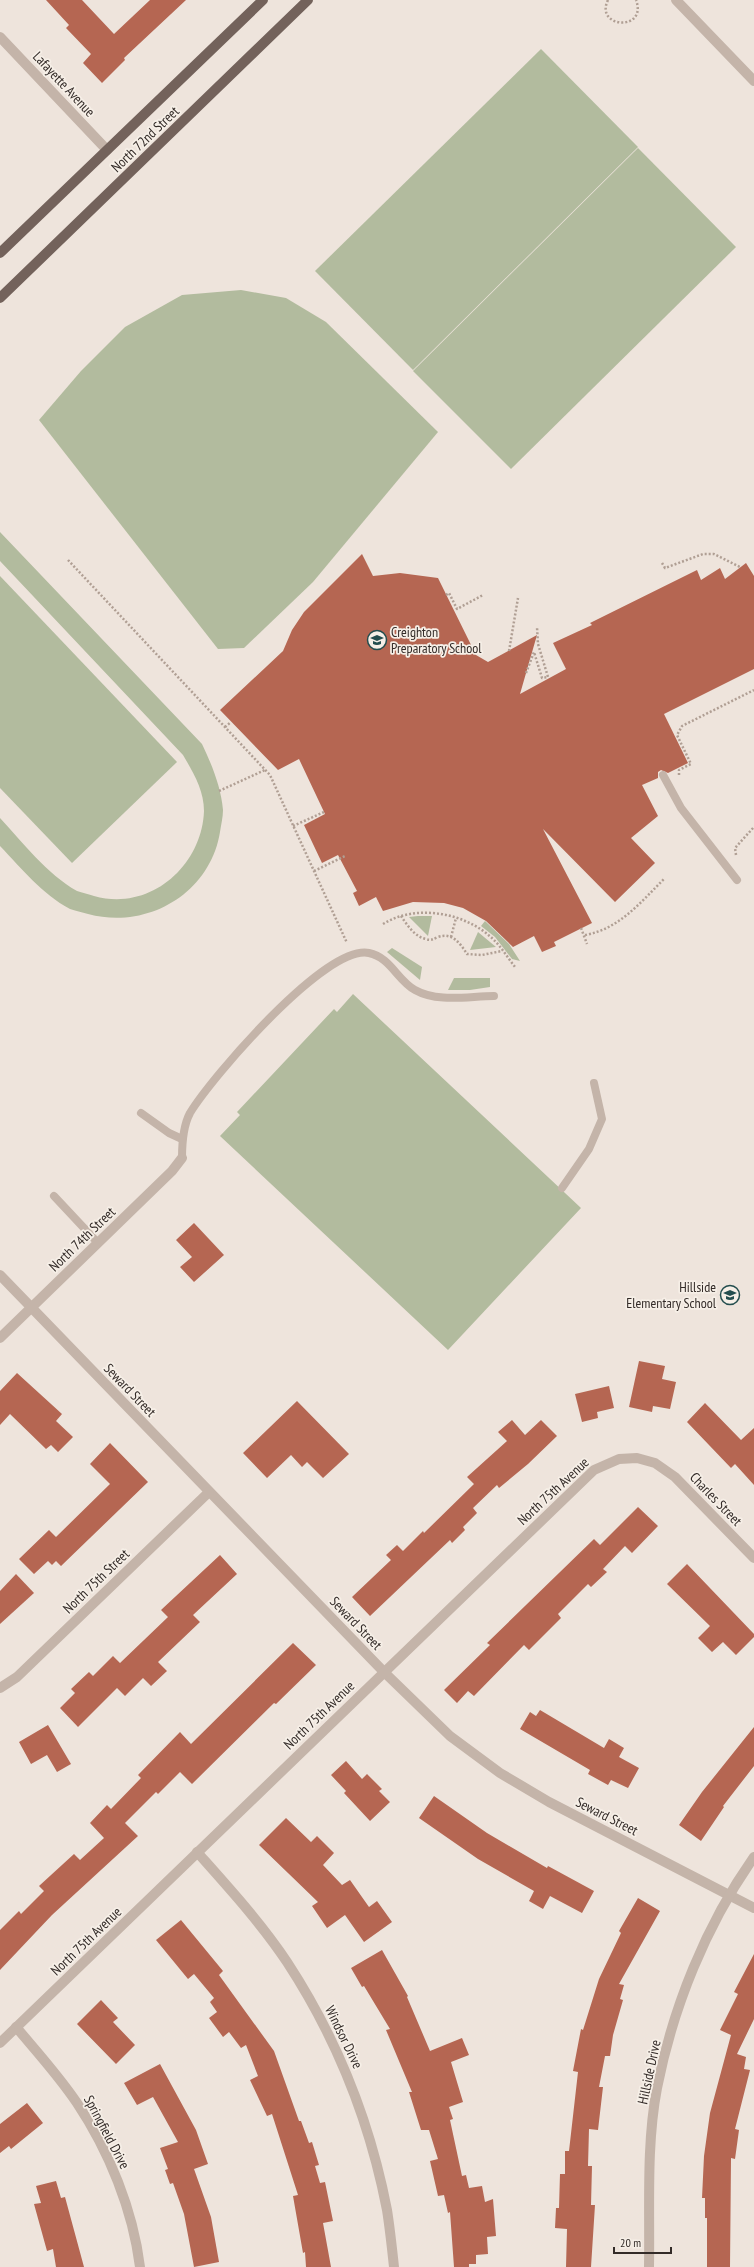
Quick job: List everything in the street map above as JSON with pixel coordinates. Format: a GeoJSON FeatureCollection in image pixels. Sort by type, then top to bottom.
{"type":"FeatureCollection","features":[{"type":"Feature","properties":{"kind":"main road","name":"North 72nd Street"},"geometry":{"type":"LineString","coordinates":[[0,253],[263,0]]}},
{"type":"Feature","properties":{"kind":"main road","name":"North 72nd Street"},"geometry":{"type":"LineString","coordinates":[[0,298],[308,0]]}},
{"type":"Feature","properties":{"kind":"street"},"geometry":{"type":"LineString","coordinates":[[676,0],[754,81]]}},
{"type":"Feature","properties":{"kind":"street","name":"Lafayette Avenue"},"geometry":{"type":"LineString","coordinates":[[0,37],[107,150]]}},
{"type":"Feature","properties":{"kind":"street","name":"North 74th Street"},"geometry":{"type":"LineString","coordinates":[[0,1338],[172,1171],[182,1158]]}},
{"type":"Feature","properties":{"kind":"street","name":"Seward Street"},"geometry":{"type":"LineString","coordinates":[[0,1275],[384,1672],[450,1736],[500,1773],[549,1802],[754,1908]]}},
{"type":"Feature","properties":{"kind":"street","name":"North 75th Avenue"},"geometry":{"type":"LineString","coordinates":[[0,2043],[594,1470],[619,1459],[637,1458],[655,1463],[675,1477]]}},
{"type":"Feature","properties":{"kind":"street","name":"Charles Street"},"geometry":{"type":"LineString","coordinates":[[675,1477],[754,1558]]}},
{"type":"Feature","properties":{"kind":"street","name":"North 75th Street"},"geometry":{"type":"LineString","coordinates":[[0,1688],[17,1677],[209,1492]]}},
{"type":"Feature","properties":{"kind":"street","name":"Windsor Drive"},"geometry":{"type":"LineString","coordinates":[[197,1852],[261,1927],[287,1962],[321,2020],[350,2082],[372,2146],[387,2211],[394,2267]]}},
{"type":"Feature","properties":{"kind":"street","name":"Hillside Drive"},"geometry":{"type":"LineString","coordinates":[[648,2267],[651,2143],[657,2089],[672,2030],[693,1970],[716,1918],[754,1857]]}},
{"type":"Feature","properties":{"kind":"street","name":"Springfield Drive"},"geometry":{"type":"LineString","coordinates":[[16,2027],[73,2097],[99,2141],[116,2177],[130,2219],[140,2267]]}},
{"type":"Feature","properties":{"kind":"lane"},"geometry":{"type":"LineString","coordinates":[[663,775],[680,808],[737,880]]}},
{"type":"Feature","properties":{"kind":"lane"},"geometry":{"type":"LineString","coordinates":[[182,1158],[182,1140],[190,1114],[237,1053],[286,1002],[335,962],[352,953],[369,953],[385,961],[415,990],[440,997],[494,996]]}},
{"type":"Feature","properties":{"kind":"lane"},"geometry":{"type":"LineString","coordinates":[[562,1188],[589,1149],[602,1119],[594,1083]]}},
{"type":"Feature","properties":{"kind":"lane"},"geometry":{"type":"LineString","coordinates":[[141,1113],[168,1134],[182,1140]]}},
{"type":"Feature","properties":{"kind":"lane"},"geometry":{"type":"LineString","coordinates":[[54,1196],[98,1243]]}},
{"type":"Feature","properties":{"kind":"path"},"geometry":{"type":"LineString","coordinates":[[608,0],[606,8],[610,18],[614,21],[624,23],[633,19],[636,15],[638,5],[636,0]]}},
{"type":"Feature","properties":{"kind":"path"},"geometry":{"type":"LineString","coordinates":[[662,563],[665,568],[696,555],[714,554],[740,567]]}},
{"type":"Feature","properties":{"kind":"path"},"geometry":{"type":"LineString","coordinates":[[68,560],[270,775],[348,945]]}},
{"type":"Feature","properties":{"kind":"path"},"geometry":{"type":"LineString","coordinates":[[446,595],[449,593],[457,609],[483,595]]}},
{"type":"Feature","properties":{"kind":"path"},"geometry":{"type":"LineString","coordinates":[[509,650],[518,598]]}},
{"type":"Feature","properties":{"kind":"path"},"geometry":{"type":"LineString","coordinates":[[526,672],[534,652],[542,678],[548,677],[538,644],[536,627]]}},
{"type":"Feature","properties":{"kind":"path"},"geometry":{"type":"LineString","coordinates":[[668,783],[679,778],[679,770],[691,764],[677,736],[682,726],[754,690]]}},
{"type":"Feature","properties":{"kind":"path"},"geometry":{"type":"LineString","coordinates":[[225,728],[231,722]]}},
{"type":"Feature","properties":{"kind":"path"},"geometry":{"type":"LineString","coordinates":[[219,791],[265,770]]}},
{"type":"Feature","properties":{"kind":"path"},"geometry":{"type":"LineString","coordinates":[[293,826],[306,822],[324,812]]}},
{"type":"Feature","properties":{"kind":"path"},"geometry":{"type":"LineString","coordinates":[[737,861],[735,848],[754,827]]}},
{"type":"Feature","properties":{"kind":"path"},"geometry":{"type":"LineString","coordinates":[[314,871],[345,856]]}},
{"type":"Feature","properties":{"kind":"path"},"geometry":{"type":"LineString","coordinates":[[584,935],[614,925],[627,915],[664,879]]}},
{"type":"Feature","properties":{"kind":"path"},"geometry":{"type":"LineString","coordinates":[[383,924],[401,916],[423,912],[456,918],[479,928],[495,941],[515,967]]}},
{"type":"Feature","properties":{"kind":"path"},"geometry":{"type":"LineString","coordinates":[[401,916],[414,932],[426,939],[432,940],[444,935],[452,937],[458,941],[467,954],[482,955],[502,951]]}},
{"type":"Feature","properties":{"kind":"path"},"geometry":{"type":"LineString","coordinates":[[452,937],[456,918]]}},
{"type":"Feature","properties":{"kind":"path"},"geometry":{"type":"LineString","coordinates":[[581,928],[587,944]]}},
{"type":"Feature","properties":{"kind":"green space"},"geometry":{"type":"Polygon","coordinates":[[[541,49],[638,147],[413,370],[315,271],[541,49]]]}},
{"type":"Feature","properties":{"kind":"green space"},"geometry":{"type":"Polygon","coordinates":[[[638,148],[736,247],[511,469],[413,371],[638,148]]]}},
{"type":"Feature","properties":{"kind":"green space"},"geometry":{"type":"Polygon","coordinates":[[[241,290],[286,298],[326,322],[438,432],[313,582],[244,648],[218,649],[39,420],[81,371],[125,327],[182,295],[241,290]]]}},
{"type":"Feature","properties":{"kind":"green space"},"geometry":{"type":"Polygon","coordinates":[[[0,532],[202,744],[213,768],[223,810],[220,832],[214,854],[203,873],[189,889],[172,902],[153,911],[132,917],[110,918],[70,909],[41,889],[0,846],[0,818],[46,867],[77,891],[94,896],[115,899],[135,897],[153,891],[169,880],[183,866],[194,850],[201,831],[204,803],[194,775],[183,755],[0,561],[0,532]]]}},
{"type":"Feature","properties":{"kind":"green space"},"geometry":{"type":"Polygon","coordinates":[[[0,576],[177,762],[72,863],[0,788],[0,576]]]}},
{"type":"Feature","properties":{"kind":"green space"},"geometry":{"type":"Polygon","coordinates":[[[432,916],[428,936],[409,917],[432,916]]]}},
{"type":"Feature","properties":{"kind":"green space"},"geometry":{"type":"Polygon","coordinates":[[[485,921],[509,944],[520,961],[512,959],[495,937],[481,926],[485,921]]]}},
{"type":"Feature","properties":{"kind":"green space"},"geometry":{"type":"Polygon","coordinates":[[[478,932],[496,947],[470,950],[478,932]]]}},
{"type":"Feature","properties":{"kind":"green space"},"geometry":{"type":"Polygon","coordinates":[[[392,948],[422,967],[420,980],[387,952],[392,948]]]}},
{"type":"Feature","properties":{"kind":"green space"},"geometry":{"type":"Polygon","coordinates":[[[454,978],[490,978],[490,987],[470,990],[448,990],[454,978]]]}},
{"type":"Feature","properties":{"kind":"green space"},"geometry":{"type":"Polygon","coordinates":[[[353,994],[581,1208],[448,1350],[220,1136],[240,1115],[237,1112],[334,1009],[337,1012],[353,994]]]}},
{"type":"Feature","properties":{"kind":"building"},"geometry":{"type":"Polygon","coordinates":[[[46,0],[82,0],[114,34],[150,0],[186,0],[124,58],[125,60],[102,83],[83,63],[91,54],[66,28],[69,25],[46,0]]]}},
{"type":"Feature","properties":{"kind":"building","name":"Creighton Preparatory School"},"geometry":{"type":"Polygon","coordinates":[[[362,554],[373,576],[400,573],[438,578],[476,655],[488,662],[537,635],[520,694],[566,669],[553,643],[592,625],[590,623],[697,570],[701,580],[720,568],[725,579],[746,563],[754,576],[754,669],[664,714],[688,763],[668,773],[661,770],[658,772],[658,778],[642,785],[658,816],[631,838],[655,863],[615,902],[543,829],[592,923],[554,942],[556,946],[542,952],[534,936],[513,947],[486,921],[463,908],[444,903],[413,902],[383,911],[376,897],[359,906],[353,893],[357,891],[338,855],[322,863],[304,825],[325,814],[299,759],[278,770],[220,710],[283,651],[292,630],[304,612],[362,554]]]}},
{"type":"Feature","properties":{"kind":"building"},"geometry":{"type":"Polygon","coordinates":[[[194,1223],[224,1255],[194,1282],[180,1267],[192,1257],[176,1240],[194,1223]]]}},
{"type":"Feature","properties":{"kind":"building"},"geometry":{"type":"Polygon","coordinates":[[[639,1361],[665,1366],[662,1379],[676,1382],[670,1409],[653,1406],[652,1412],[629,1407],[639,1361]]]}},
{"type":"Feature","properties":{"kind":"building"},"geometry":{"type":"Polygon","coordinates":[[[17,1373],[62,1414],[56,1421],[73,1437],[58,1452],[51,1445],[46,1449],[10,1414],[0,1425],[0,1391],[17,1373]]]}},
{"type":"Feature","properties":{"kind":"building"},"geometry":{"type":"Polygon","coordinates":[[[609,1386],[614,1408],[597,1412],[598,1418],[582,1422],[575,1394],[609,1386]]]}},
{"type":"Feature","properties":{"kind":"building"},"geometry":{"type":"Polygon","coordinates":[[[297,1401],[349,1454],[323,1478],[307,1462],[302,1467],[291,1455],[267,1478],[243,1453],[297,1401]]]}},
{"type":"Feature","properties":{"kind":"building"},"geometry":{"type":"Polygon","coordinates":[[[705,1403],[741,1440],[754,1428],[754,1485],[735,1464],[731,1468],[687,1422],[705,1403]]]}},
{"type":"Feature","properties":{"kind":"building"},"geometry":{"type":"Polygon","coordinates":[[[512,1420],[525,1435],[541,1420],[557,1436],[528,1464],[499,1488],[497,1485],[473,1508],[477,1513],[463,1527],[465,1530],[452,1543],[450,1540],[370,1616],[352,1597],[391,1560],[386,1555],[397,1545],[403,1551],[423,1531],[424,1533],[474,1484],[467,1477],[507,1441],[498,1432],[512,1420]]]}},
{"type":"Feature","properties":{"kind":"building"},"geometry":{"type":"Polygon","coordinates":[[[110,1443],[148,1482],[61,1566],[56,1561],[52,1565],[48,1561],[34,1574],[19,1559],[49,1530],[56,1537],[110,1484],[90,1464],[110,1443]]]}},
{"type":"Feature","properties":{"kind":"building"},"geometry":{"type":"Polygon","coordinates":[[[638,1507],[658,1526],[632,1553],[625,1546],[603,1569],[607,1572],[591,1587],[588,1584],[558,1614],[561,1618],[529,1650],[524,1645],[474,1696],[468,1691],[457,1703],[444,1690],[490,1645],[487,1643],[594,1539],[600,1545],[638,1507]]]}},
{"type":"Feature","properties":{"kind":"building"},"geometry":{"type":"Polygon","coordinates":[[[220,1555],[237,1574],[193,1615],[200,1622],[158,1662],[167,1671],[151,1686],[143,1678],[125,1696],[117,1688],[78,1727],[60,1708],[75,1693],[71,1689],[89,1672],[93,1676],[113,1656],[120,1663],[168,1617],[161,1610],[220,1555]]]}},
{"type":"Feature","properties":{"kind":"building"},"geometry":{"type":"Polygon","coordinates":[[[687,1564],[754,1634],[754,1637],[736,1655],[723,1642],[712,1652],[698,1638],[710,1626],[667,1584],[687,1564]]]}},
{"type":"Feature","properties":{"kind":"building"},"geometry":{"type":"Polygon","coordinates":[[[16,1574],[34,1593],[0,1624],[0,1591],[16,1574]]]}},
{"type":"Feature","properties":{"kind":"building"},"geometry":{"type":"Polygon","coordinates":[[[293,1643],[316,1665],[276,1704],[274,1703],[192,1784],[180,1772],[158,1794],[156,1792],[125,1823],[138,1836],[52,1915],[0,1970],[0,1930],[19,1911],[21,1914],[44,1891],[39,1886],[74,1854],[80,1860],[104,1838],[90,1823],[107,1805],[111,1809],[141,1778],[138,1775],[180,1732],[191,1744],[293,1643]]]}},
{"type":"Feature","properties":{"kind":"building"},"geometry":{"type":"Polygon","coordinates":[[[540,1710],[604,1748],[609,1739],[624,1748],[619,1757],[639,1768],[628,1788],[611,1780],[608,1785],[588,1774],[590,1770],[520,1729],[530,1712],[536,1716],[540,1710]]]}},
{"type":"Feature","properties":{"kind":"building"},"geometry":{"type":"Polygon","coordinates":[[[48,1725],[71,1764],[57,1772],[47,1755],[31,1764],[19,1742],[48,1725]]]}},
{"type":"Feature","properties":{"kind":"building"},"geometry":{"type":"Polygon","coordinates":[[[754,1727],[754,1766],[723,1806],[724,1807],[701,1841],[679,1825],[702,1792],[754,1727]]]}},
{"type":"Feature","properties":{"kind":"building"},"geometry":{"type":"Polygon","coordinates":[[[346,1761],[362,1779],[367,1774],[382,1789],[379,1791],[390,1802],[370,1821],[344,1793],[346,1791],[331,1775],[346,1761]]]}},
{"type":"Feature","properties":{"kind":"building"},"geometry":{"type":"Polygon","coordinates":[[[434,1796],[487,1833],[547,1868],[548,1866],[594,1891],[582,1913],[550,1896],[543,1909],[529,1901],[534,1891],[478,1859],[419,1818],[434,1796]]]}},
{"type":"Feature","properties":{"kind":"building"},"geometry":{"type":"Polygon","coordinates":[[[286,1818],[311,1842],[317,1836],[334,1853],[323,1865],[342,1885],[350,1880],[369,1907],[377,1901],[392,1922],[364,1942],[345,1915],[327,1928],[312,1906],[318,1902],[259,1845],[286,1818]]]}},
{"type":"Feature","properties":{"kind":"building"},"geometry":{"type":"Polygon","coordinates":[[[638,1898],[660,1911],[619,1984],[624,1985],[620,1999],[623,2000],[613,2035],[610,2056],[605,2056],[599,2087],[603,2087],[598,2130],[589,2129],[588,2166],[592,2166],[591,2205],[595,2205],[591,2267],[566,2267],[567,2229],[555,2228],[556,2208],[559,2208],[560,2174],[565,2174],[565,2151],[569,2151],[578,2072],[573,2071],[581,2029],[583,2030],[599,1979],[621,1933],[619,1931],[638,1898]]]}},
{"type":"Feature","properties":{"kind":"building"},"geometry":{"type":"Polygon","coordinates":[[[181,1920],[223,1971],[219,1975],[274,2051],[299,2121],[301,2121],[309,2143],[312,2142],[319,2165],[315,2166],[320,2183],[325,2182],[333,2221],[323,2223],[331,2267],[306,2267],[305,2252],[303,2253],[293,2196],[298,2195],[272,2114],[267,2116],[250,2080],[258,2076],[246,2045],[241,2048],[229,2032],[223,2037],[209,2018],[217,2012],[210,2002],[214,1998],[194,1974],[188,1979],[156,1940],[181,1920]]]}},
{"type":"Feature","properties":{"kind":"building"},"geometry":{"type":"Polygon","coordinates":[[[382,1950],[408,1996],[407,1997],[430,2051],[462,2038],[469,2055],[451,2062],[463,2102],[449,2107],[453,2119],[450,2120],[462,2176],[466,2175],[469,2188],[482,2186],[485,2202],[493,2199],[496,2236],[487,2237],[488,2254],[476,2255],[476,2264],[469,2264],[469,2267],[454,2267],[450,2212],[448,2213],[444,2195],[438,2196],[430,2161],[438,2159],[429,2130],[421,2130],[409,2092],[412,2092],[386,2030],[390,2029],[364,1986],[362,1987],[351,1968],[382,1950]]]}},
{"type":"Feature","properties":{"kind":"building"},"geometry":{"type":"Polygon","coordinates":[[[754,1954],[754,2019],[737,2054],[746,2057],[744,2069],[750,2070],[735,2129],[739,2130],[735,2159],[731,2158],[730,2267],[707,2267],[707,2218],[705,2218],[705,2198],[702,2198],[704,2156],[710,2113],[731,2035],[720,2030],[738,1994],[734,1992],[754,1954]]]}},
{"type":"Feature","properties":{"kind":"building"},"geometry":{"type":"Polygon","coordinates":[[[101,2000],[118,2018],[113,2022],[135,2045],[116,2064],[77,2024],[101,2000]]]}},
{"type":"Feature","properties":{"kind":"building"},"geometry":{"type":"Polygon","coordinates":[[[160,2064],[196,2130],[208,2164],[194,2169],[211,2217],[219,2262],[194,2267],[184,2214],[173,2183],[170,2184],[165,2170],[168,2169],[160,2148],[178,2142],[153,2097],[137,2105],[124,2083],[160,2064]]]}},
{"type":"Feature","properties":{"kind":"building"},"geometry":{"type":"Polygon","coordinates":[[[27,2103],[43,2123],[11,2149],[9,2146],[0,2153],[0,2124],[27,2103]]]}},
{"type":"Feature","properties":{"kind":"building"},"geometry":{"type":"Polygon","coordinates":[[[56,2181],[61,2198],[65,2197],[84,2267],[56,2267],[53,2249],[47,2251],[34,2204],[41,2203],[36,2186],[56,2181]]]}},
{"type":"Feature","properties":{"kind":"place","name":"Creighton Preparatory School"},"geometry":{"type":"Point","coordinates":[377,640]}},
{"type":"Feature","properties":{"kind":"place","name":"Hillside Elementary School"},"geometry":{"type":"Point","coordinates":[730,1295]}}]}
